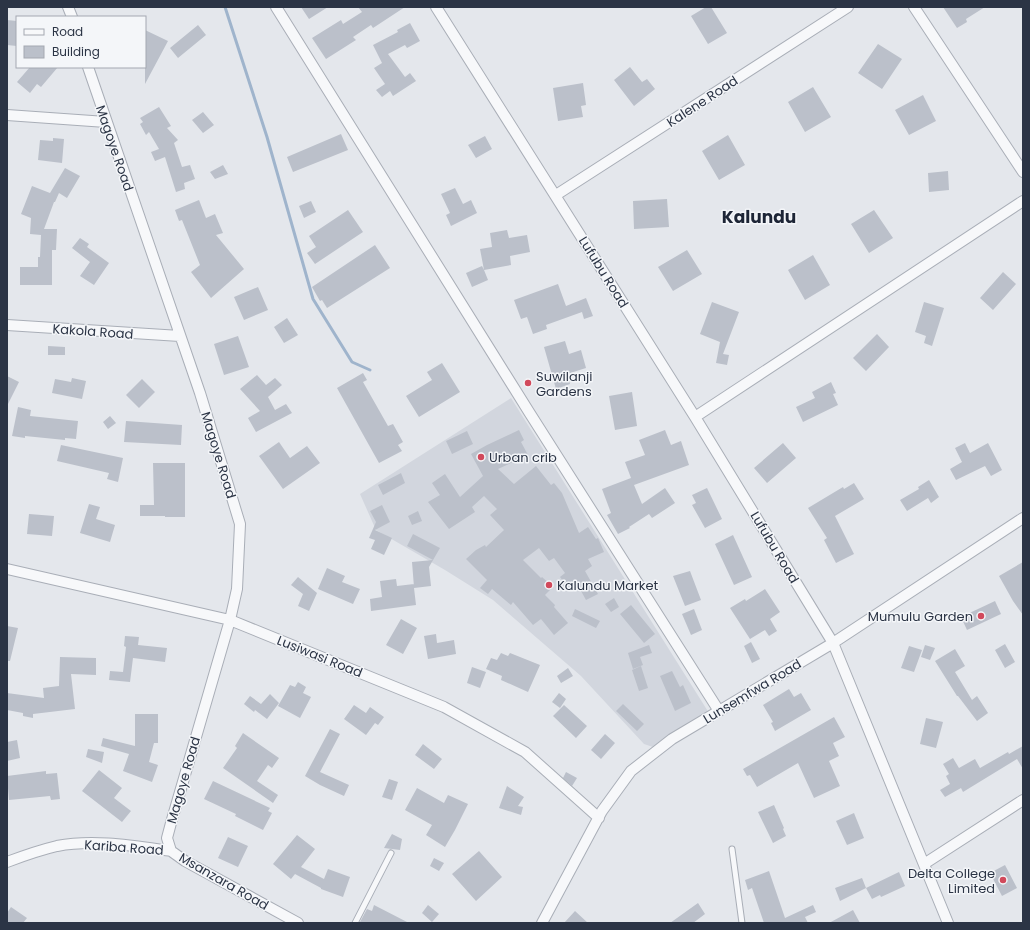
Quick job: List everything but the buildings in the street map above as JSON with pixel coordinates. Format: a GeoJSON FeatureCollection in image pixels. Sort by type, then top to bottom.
{"type":"FeatureCollection","features":[{"type":"Feature","properties":{"kind":"street"},"geometry":{"type":"LineString","coordinates":[[276,7],[533,418],[719,711]]}},
{"type":"Feature","properties":{"kind":"street","name":"Lufubu Road"},"geometry":{"type":"LineString","coordinates":[[436,7],[696,417],[833,643],[948,923]]}},
{"type":"Feature","properties":{"kind":"street","name":"Kalene Road"},"geometry":{"type":"LineString","coordinates":[[556,195],[848,7]]}},
{"type":"Feature","properties":{"kind":"street"},"geometry":{"type":"LineString","coordinates":[[914,7],[1023,172]]}},
{"type":"Feature","properties":{"kind":"street","name":"Magoye Road"},"geometry":{"type":"LineString","coordinates":[[88,68],[200,394],[240,524],[236,589],[230,620],[170,823],[167,838],[171,851]]}},
{"type":"Feature","properties":{"kind":"street"},"geometry":{"type":"LineString","coordinates":[[7,114],[106,122]]}},
{"type":"Feature","properties":{"kind":"street"},"geometry":{"type":"LineString","coordinates":[[696,417],[1023,201]]}},
{"type":"Feature","properties":{"kind":"street","name":"Kakola Road"},"geometry":{"type":"LineString","coordinates":[[7,325],[180,336]]}},
{"type":"Feature","properties":{"kind":"street","name":"Lunsemfwa Road"},"geometry":{"type":"LineString","coordinates":[[542,923],[599,818],[631,771],[672,739],[833,643],[1023,518]]}},
{"type":"Feature","properties":{"kind":"street","name":"Lusiwasi Road"},"geometry":{"type":"LineString","coordinates":[[7,569],[230,620],[444,707],[525,752],[599,818]]}},
{"type":"Feature","properties":{"kind":"street"},"geometry":{"type":"LineString","coordinates":[[924,864],[1023,800]]}},
{"type":"Feature","properties":{"kind":"street","name":"Kariba Road"},"geometry":{"type":"LineString","coordinates":[[7,862],[57,846],[75,844],[108,844],[171,851]]}},
{"type":"Feature","properties":{"kind":"street","name":"Msanzara Road"},"geometry":{"type":"LineString","coordinates":[[171,851],[185,861],[298,923]]}},
{"type":"Feature","properties":{"kind":"lane"},"geometry":{"type":"LineString","coordinates":[[732,849],[742,923]]}},
{"type":"Feature","properties":{"kind":"lane"},"geometry":{"type":"LineString","coordinates":[[355,923],[391,853]]}},
{"type":"Feature","properties":{"kind":"shaded area","name":"Kalundu Market"},"geometry":{"type":"Polygon","coordinates":[[[511,398],[709,713],[656,748],[644,744],[581,676],[493,600],[376,530],[360,494],[511,398]]]}},
{"type":"Feature","properties":{"kind":"waterway"},"geometry":{"type":"LineString","coordinates":[[225,7],[267,137],[313,299],[352,362],[370,370]]}},
{"type":"Feature","properties":{"kind":"place","name":"Suwilanji Gardens"},"geometry":{"type":"Point","coordinates":[528,383]}},
{"type":"Feature","properties":{"kind":"place","name":"Urban crib"},"geometry":{"type":"Point","coordinates":[481,457]}},
{"type":"Feature","properties":{"kind":"place","name":"Kalundu Market"},"geometry":{"type":"Point","coordinates":[549,585]}},
{"type":"Feature","properties":{"kind":"place","name":"Mumulu Garden"},"geometry":{"type":"Point","coordinates":[981,616]}},
{"type":"Feature","properties":{"kind":"place","name":"Delta College Limited"},"geometry":{"type":"Point","coordinates":[1003,880]}},
{"type":"Feature","properties":{"kind":"district","name":"Kalundu"},"geometry":{"type":"Point","coordinates":[759,217]}}]}
